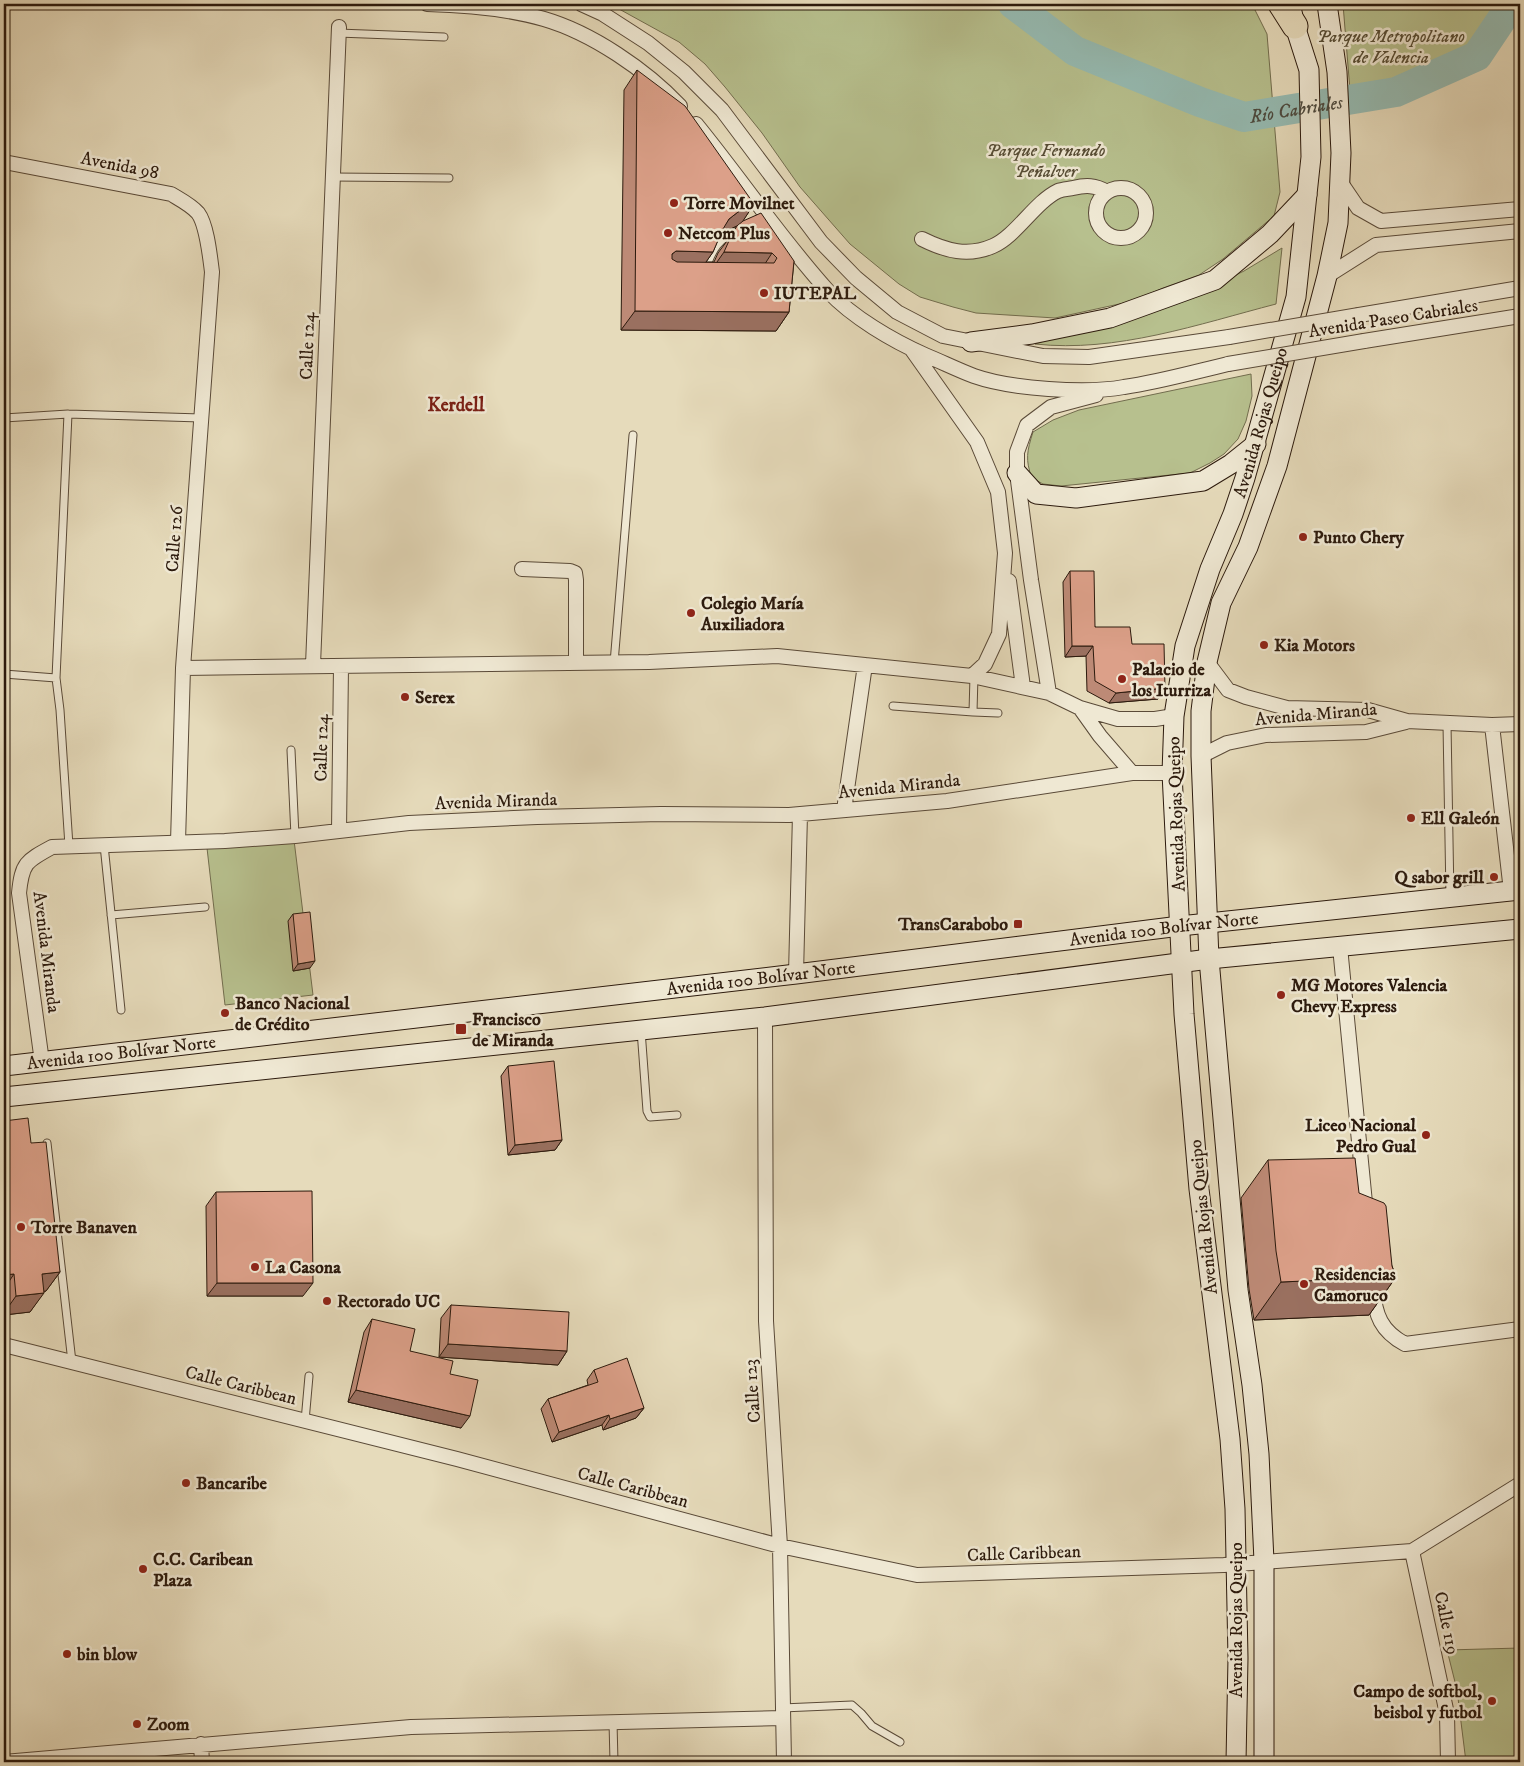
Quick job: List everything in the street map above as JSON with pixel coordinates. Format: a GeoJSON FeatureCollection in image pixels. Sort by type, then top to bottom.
{"type":"FeatureCollection","features":[{"type":"Feature","properties":{"kind":"highway"},"geometry":{"type":"LineString","coordinates":[[1281,4],[1293,15]]}},
{"type":"Feature","properties":{"kind":"street","name":"Avenida Paseo Cabriales"},"geometry":{"type":"LineString","coordinates":[[427,4],[510,12],[544,19],[599,44],[629,62],[661,86],[692,118],[767,221],[829,292],[859,317],[889,337],[912,349],[976,376],[1011,385],[1044,388],[1087,390],[1123,388],[1228,364],[1520,316]]}},
{"type":"Feature","properties":{"kind":"street","name":"Avenida Paseo Cabriales"},"geometry":{"type":"LineString","coordinates":[[581,4],[611,18],[648,43],[684,72],[722,110],[821,242],[856,278],[897,312],[944,336],[1043,356],[1089,357],[1229,337],[1520,288]]}},
{"type":"Feature","properties":{"kind":"street","name":"Avenida Rojas Queipo"},"geometry":{"type":"LineString","coordinates":[[1264,1762],[1264,1561],[1259,1454],[1252,1385],[1238,1290],[1209,959],[1201,711],[1207,662],[1221,603],[1248,547],[1277,466],[1327,276],[1338,223],[1341,153],[1337,72],[1328,4]]}},
{"type":"Feature","properties":{"kind":"street","name":"Avenida Rojas Queipo"},"geometry":{"type":"LineString","coordinates":[[1236,1762],[1238,1658],[1235,1509],[1230,1439],[1199,1189],[1181,963],[1172,773],[1174,716],[1186,646],[1210,569],[1233,514],[1256,444],[1296,297],[1311,158],[1309,70],[1293,15]]}},
{"type":"Feature","properties":{"kind":"street","name":"Calle 124"},"geometry":{"type":"LineString","coordinates":[[313,665],[338,30]]}},
{"type":"Feature","properties":{"kind":"street","name":"Avenida 98"},"geometry":{"type":"LineString","coordinates":[[4,162],[171,194],[199,214],[207,238]]}},
{"type":"Feature","properties":{"kind":"street"},"geometry":{"type":"LineString","coordinates":[[1339,180],[1358,208],[1382,221],[1520,209]]}},
{"type":"Feature","properties":{"kind":"street"},"geometry":{"type":"LineString","coordinates":[[922,240],[942,249],[960,252],[980,250],[995,245],[1010,234],[1036,208],[1058,192],[1086,185],[1098,187],[1106,192]]}},
{"type":"Feature","properties":{"kind":"street"},"geometry":{"type":"LineString","coordinates":[[970,342],[1032,334],[1110,318],[1215,280],[1270,234],[1307,195]]}},
{"type":"Feature","properties":{"kind":"street"},"geometry":{"type":"LineString","coordinates":[[1327,276],[1376,245],[1520,231]]}},
{"type":"Feature","properties":{"kind":"street","name":"Calle 126"},"geometry":{"type":"LineString","coordinates":[[178,842],[183,668],[212,272],[207,238]]}},
{"type":"Feature","properties":{"kind":"street"},"geometry":{"type":"LineString","coordinates":[[912,349],[978,442],[998,492],[1023,687]]}},
{"type":"Feature","properties":{"kind":"street"},"geometry":{"type":"LineString","coordinates":[[1049,693],[1031,580],[1017,473],[1017,452],[1027,425],[1051,407],[1123,388]]}},
{"type":"Feature","properties":{"kind":"street"},"geometry":{"type":"LineString","coordinates":[[1017,473],[1036,494],[1076,498],[1202,481],[1231,464],[1256,444]]}},
{"type":"Feature","properties":{"kind":"street"},"geometry":{"type":"LineString","coordinates":[[973,676],[985,664],[999,634],[1005,553]]}},
{"type":"Feature","properties":{"kind":"street"},"geometry":{"type":"LineString","coordinates":[[522,568],[570,571],[575,573],[576,663]]}},
{"type":"Feature","properties":{"kind":"street"},"geometry":{"type":"LineString","coordinates":[[183,668],[614,663],[777,656],[973,676],[1049,693],[1080,708],[1118,720],[1154,719],[1174,716]]}},
{"type":"Feature","properties":{"kind":"street","name":"Avenida Miranda"},"geometry":{"type":"LineString","coordinates":[[1207,662],[1228,690],[1287,708],[1368,710],[1407,722],[1520,724]]}},
{"type":"Feature","properties":{"kind":"street"},"geometry":{"type":"LineString","coordinates":[[844,810],[865,665]]}},
{"type":"Feature","properties":{"kind":"street","name":"Calle 124"},"geometry":{"type":"LineString","coordinates":[[339,831],[341,666]]}},
{"type":"Feature","properties":{"kind":"street"},"geometry":{"type":"LineString","coordinates":[[1080,708],[1100,736],[1132,773]]}},
{"type":"Feature","properties":{"kind":"street","name":"Avenida Miranda"},"geometry":{"type":"LineString","coordinates":[[1201,756],[1227,743],[1266,735],[1366,732],[1407,722]]}},
{"type":"Feature","properties":{"kind":"street"},"geometry":{"type":"LineString","coordinates":[[1492,725],[1515,891]]}},
{"type":"Feature","properties":{"kind":"street","name":"Avenida Miranda"},"geometry":{"type":"LineString","coordinates":[[42,1062],[20,901],[21,873],[30,859],[52,847],[226,841],[295,836],[409,823],[537,817],[661,814],[800,814],[948,801],[1132,773],[1172,773]]}},
{"type":"Feature","properties":{"kind":"street"},"geometry":{"type":"LineString","coordinates":[[796,974],[800,814]]}},
{"type":"Feature","properties":{"kind":"street","name":"Avenida 100 Bolívar Norte"},"geometry":{"type":"LineString","coordinates":[[4,1066],[796,974],[1180,926],[1515,891]]}},
{"type":"Feature","properties":{"kind":"street","name":"Avenida 100 Bolívar Norte"},"geometry":{"type":"LineString","coordinates":[[4,1096],[765,1017],[1209,959],[1520,929]]}},
{"type":"Feature","properties":{"kind":"street"},"geometry":{"type":"LineString","coordinates":[[1340,947],[1367,1224]]}},
{"type":"Feature","properties":{"kind":"street","name":"Calle 123"},"geometry":{"type":"LineString","coordinates":[[765,1017],[766,1321],[780,1546],[784,1762]]}},
{"type":"Feature","properties":{"kind":"street"},"geometry":{"type":"LineString","coordinates":[[1372,1273],[1374,1303],[1382,1326],[1393,1337],[1405,1344],[1520,1329]]}},
{"type":"Feature","properties":{"kind":"street","name":"Calle Caribbean"},"geometry":{"type":"LineString","coordinates":[[4,1345],[467,1461],[780,1546],[916,1575],[1204,1566],[1412,1551]]}},
{"type":"Feature","properties":{"kind":"street"},"geometry":{"type":"LineString","coordinates":[[1412,1551],[1520,1484]]}},
{"type":"Feature","properties":{"kind":"street","name":"Calle 119"},"geometry":{"type":"LineString","coordinates":[[1412,1551],[1447,1714],[1448,1762]]}},
{"type":"Feature","properties":{"kind":"street"},"geometry":{"type":"LineString","coordinates":[[4,1762],[411,1727],[613,1722],[782,1713]]}},
{"type":"Feature","properties":{"kind":"street"},"geometry":{"type":"LineString","coordinates":[[201,1744],[202,1762]]}},
{"type":"Feature","properties":{"kind":"lane"},"geometry":{"type":"LineString","coordinates":[[338,30],[444,38]]}},
{"type":"Feature","properties":{"kind":"lane"},"geometry":{"type":"LineString","coordinates":[[332,177],[449,178]]}},
{"type":"Feature","properties":{"kind":"lane"},"geometry":{"type":"LineString","coordinates":[[712,277],[703,277],[710,256],[718,244],[728,234],[746,229]]}},
{"type":"Feature","properties":{"kind":"lane"},"geometry":{"type":"LineString","coordinates":[[4,418],[68,414],[201,418]]}},
{"type":"Feature","properties":{"kind":"lane"},"geometry":{"type":"LineString","coordinates":[[68,414],[56,678],[60,710],[69,846]]}},
{"type":"Feature","properties":{"kind":"lane"},"geometry":{"type":"LineString","coordinates":[[614,663],[633,435]]}},
{"type":"Feature","properties":{"kind":"lane"},"geometry":{"type":"LineString","coordinates":[[4,674],[56,678]]}},
{"type":"Feature","properties":{"kind":"lane"},"geometry":{"type":"LineString","coordinates":[[972,712],[973,676]]}},
{"type":"Feature","properties":{"kind":"lane"},"geometry":{"type":"LineString","coordinates":[[893,706],[998,713]]}},
{"type":"Feature","properties":{"kind":"lane"},"geometry":{"type":"LineString","coordinates":[[1447,724],[1450,897]]}},
{"type":"Feature","properties":{"kind":"lane"},"geometry":{"type":"LineString","coordinates":[[290,750],[295,836]]}},
{"type":"Feature","properties":{"kind":"lane"},"geometry":{"type":"LineString","coordinates":[[104,844],[121,1010]]}},
{"type":"Feature","properties":{"kind":"lane"},"geometry":{"type":"LineString","coordinates":[[112,915],[205,907]]}},
{"type":"Feature","properties":{"kind":"lane"},"geometry":{"type":"LineString","coordinates":[[640,1030],[647,1112],[650,1117],[677,1115]]}},
{"type":"Feature","properties":{"kind":"lane"},"geometry":{"type":"LineString","coordinates":[[47,1144],[72,1362]]}},
{"type":"Feature","properties":{"kind":"lane"},"geometry":{"type":"LineString","coordinates":[[304,1420],[309,1376]]}},
{"type":"Feature","properties":{"kind":"lane"},"geometry":{"type":"LineString","coordinates":[[782,1713],[852,1705],[872,1726],[900,1742]]}},
{"type":"Feature","properties":{"kind":"lane"},"geometry":{"type":"LineString","coordinates":[[613,1722],[614,1762]]}},
{"type":"Feature","properties":{"kind":"green space","name":"Parque Fernando Peñalver"},"geometry":{"type":"Polygon","coordinates":[[[610,4],[1252,4],[1267,34],[1280,192],[1274,216],[1223,259],[1199,275],[1133,301],[1055,318],[976,313],[920,297],[899,284],[850,244],[800,187],[762,133],[705,64],[679,42],[610,4]]]}},
{"type":"Feature","properties":{"kind":"green space","name":"Parque Metropolitano de Valencia"},"geometry":{"type":"Polygon","coordinates":[[[1343,4],[1503,4],[1470,64],[1377,98],[1351,103],[1343,4]]]}},
{"type":"Feature","properties":{"kind":"green space"},"geometry":{"type":"Polygon","coordinates":[[[1282,248],[1276,304],[1187,328],[1127,341],[1065,346],[1035,344],[1211,287],[1244,271],[1282,248]]]}},
{"type":"Feature","properties":{"kind":"green space"},"geometry":{"type":"Polygon","coordinates":[[[1251,374],[1252,396],[1246,421],[1238,439],[1224,454],[1190,473],[1061,486],[1043,484],[1032,478],[1028,466],[1028,455],[1033,432],[1053,420],[1079,410],[1251,374]]]}},
{"type":"Feature","properties":{"kind":"green space"},"geometry":{"type":"Polygon","coordinates":[[[294,840],[313,995],[225,1005],[207,848],[294,840]]]}},
{"type":"Feature","properties":{"kind":"green space","name":"Campo de softbol, beisbol y futbol"},"geometry":{"type":"Polygon","coordinates":[[[1520,1648],[1520,1762],[1466,1762],[1457,1690],[1447,1650],[1520,1648]]]}},
{"type":"Feature","properties":{"kind":"building","name":"Torre Movilnet"},"geometry":{"type":"Polygon","coordinates":[[[637,70],[685,106],[754,204],[729,219],[713,252],[676,251],[672,254],[672,259],[677,262],[774,263],[777,258],[772,253],[724,252],[737,226],[743,221],[761,213],[794,261],[789,312],[635,311],[637,70]]]}},
{"type":"Feature","properties":{"kind":"building"},"geometry":{"type":"Polygon","coordinates":[[[1070,571],[1094,571],[1095,627],[1130,627],[1132,644],[1164,644],[1165,688],[1116,693],[1095,681],[1093,646],[1072,646],[1070,571]]]}},
{"type":"Feature","properties":{"kind":"building"},"geometry":{"type":"Polygon","coordinates":[[[310,912],[315,961],[298,964],[293,914],[310,912]]]}},
{"type":"Feature","properties":{"kind":"building"},"geometry":{"type":"Polygon","coordinates":[[[554,1061],[562,1140],[515,1145],[508,1066],[554,1061]]]}},
{"type":"Feature","properties":{"kind":"building","name":"Torre Banaven"},"geometry":{"type":"Polygon","coordinates":[[[28,1118],[31,1143],[46,1142],[60,1272],[42,1274],[44,1293],[16,1296],[14,1274],[4,1275],[4,1121],[28,1118]]]}},
{"type":"Feature","properties":{"kind":"building"},"geometry":{"type":"Polygon","coordinates":[[[1355,1158],[1359,1193],[1384,1203],[1386,1206],[1392,1266],[1396,1277],[1281,1282],[1276,1251],[1268,1160],[1355,1158]]]}},
{"type":"Feature","properties":{"kind":"building"},"geometry":{"type":"Polygon","coordinates":[[[312,1191],[313,1283],[217,1283],[216,1192],[312,1191]]]}},
{"type":"Feature","properties":{"kind":"building"},"geometry":{"type":"Polygon","coordinates":[[[451,1305],[569,1312],[567,1351],[448,1344],[451,1305]]]}},
{"type":"Feature","properties":{"kind":"building"},"geometry":{"type":"Polygon","coordinates":[[[372,1319],[415,1329],[410,1351],[453,1361],[450,1374],[478,1380],[470,1416],[356,1390],[372,1319]]]}},
{"type":"Feature","properties":{"kind":"building"},"geometry":{"type":"Polygon","coordinates":[[[627,1358],[644,1408],[610,1419],[609,1415],[559,1432],[548,1399],[598,1382],[594,1370],[627,1358]]]}},
{"type":"Feature","properties":{"kind":"waterway","name":"Río Cabriales"},"geometry":{"type":"LineString","coordinates":[[1013,4],[1075,51],[1200,102],[1244,117],[1396,92],[1477,56],[1512,4]]}},
{"type":"Feature","properties":{"kind":"place","name":"Torre Movilnet"},"geometry":{"type":"Point","coordinates":[674,203]}},
{"type":"Feature","properties":{"kind":"place","name":"Netcom Plus"},"geometry":{"type":"Point","coordinates":[668,233]}},
{"type":"Feature","properties":{"kind":"place","name":"IUTEPAL"},"geometry":{"type":"Point","coordinates":[764,293]}},
{"type":"Feature","properties":{"kind":"place","name":"Punto Chery"},"geometry":{"type":"Point","coordinates":[1303,537]}},
{"type":"Feature","properties":{"kind":"place","name":"Colegio María Auxiliadora"},"geometry":{"type":"Point","coordinates":[691,613]}},
{"type":"Feature","properties":{"kind":"place","name":"Kia Motors"},"geometry":{"type":"Point","coordinates":[1264,645]}},
{"type":"Feature","properties":{"kind":"place","name":"Palacio de los Iturriza"},"geometry":{"type":"Point","coordinates":[1122,679]}},
{"type":"Feature","properties":{"kind":"place","name":"Serex"},"geometry":{"type":"Point","coordinates":[405,697]}},
{"type":"Feature","properties":{"kind":"place","name":"Ell Galeón"},"geometry":{"type":"Point","coordinates":[1411,818]}},
{"type":"Feature","properties":{"kind":"place","name":"Q sabor grill"},"geometry":{"type":"Point","coordinates":[1494,877]}},
{"type":"Feature","properties":{"kind":"place","name":"TransCarabobo"},"geometry":{"type":"Point","coordinates":[1018,924]}},
{"type":"Feature","properties":{"kind":"place","name":"MG Motores Valencia Chevy Express"},"geometry":{"type":"Point","coordinates":[1281,995]}},
{"type":"Feature","properties":{"kind":"place","name":"Banco Nacional de Crédito"},"geometry":{"type":"Point","coordinates":[225,1013]}},
{"type":"Feature","properties":{"kind":"place","name":"Francisco de Miranda"},"geometry":{"type":"Point","coordinates":[461,1029]}},
{"type":"Feature","properties":{"kind":"place","name":"Liceo Nacional Pedro Gual"},"geometry":{"type":"Point","coordinates":[1426,1135]}},
{"type":"Feature","properties":{"kind":"place","name":"Torre Banaven"},"geometry":{"type":"Point","coordinates":[21,1227]}},
{"type":"Feature","properties":{"kind":"place","name":"La Casona"},"geometry":{"type":"Point","coordinates":[255,1267]}},
{"type":"Feature","properties":{"kind":"place","name":"Residencias Camoruco"},"geometry":{"type":"Point","coordinates":[1304,1284]}},
{"type":"Feature","properties":{"kind":"place","name":"Rectorado UC"},"geometry":{"type":"Point","coordinates":[327,1301]}},
{"type":"Feature","properties":{"kind":"place","name":"Bancaribe"},"geometry":{"type":"Point","coordinates":[186,1483]}},
{"type":"Feature","properties":{"kind":"place","name":"C.C. Caribean Plaza"},"geometry":{"type":"Point","coordinates":[143,1569]}},
{"type":"Feature","properties":{"kind":"place","name":"bin blow"},"geometry":{"type":"Point","coordinates":[67,1654]}},
{"type":"Feature","properties":{"kind":"place","name":"Campo de softbol, beisbol y futbol"},"geometry":{"type":"Point","coordinates":[1492,1701]}},
{"type":"Feature","properties":{"kind":"place","name":"Zoom"},"geometry":{"type":"Point","coordinates":[137,1724]}},
{"type":"Feature","properties":{"kind":"district","name":"Kerdell"},"geometry":{"type":"Point","coordinates":[456,404]}}]}
